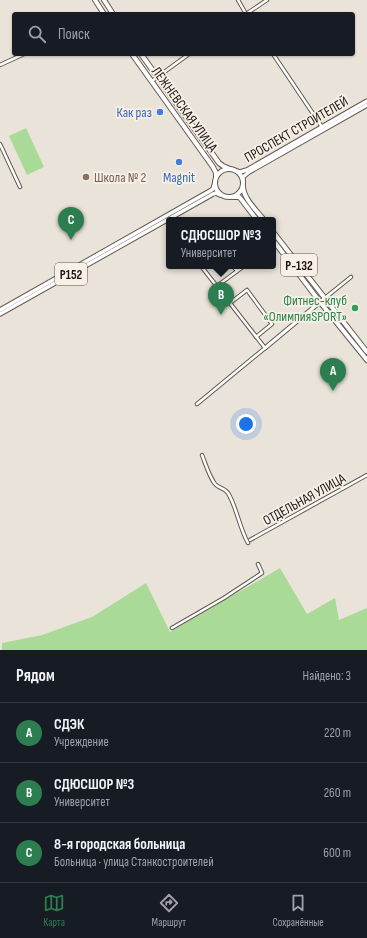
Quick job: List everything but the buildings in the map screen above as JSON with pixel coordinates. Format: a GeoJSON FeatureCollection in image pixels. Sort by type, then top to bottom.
{"type":"FeatureCollection","features":[{"type":"Feature","properties":{"kind":"highway"},"geometry":{"type":"LineString","coordinates":[[95,0],[103,12]]}},
{"type":"Feature","properties":{"kind":"highway"},"geometry":{"type":"LineString","coordinates":[[104,0],[110,12]]}},
{"type":"Feature","properties":{"kind":"highway","name":"ЛЕЖНЕВСКАЯ УЛИЦА"},"geometry":{"type":"LineString","coordinates":[[133,56],[216,171],[216,180]]}},
{"type":"Feature","properties":{"kind":"highway","name":"ЛЕЖНЕВСКАЯ УЛИЦА"},"geometry":{"type":"LineString","coordinates":[[142,56],[219,163],[230,169]]}},
{"type":"Feature","properties":{"kind":"highway"},"geometry":{"type":"LineString","coordinates":[[231,197],[238,194],[243,182],[240,175],[236,171],[230,169],[222,171],[216,180],[216,188],[220,195],[225,197],[231,197],[239,197],[255,217]]}},
{"type":"Feature","properties":{"kind":"highway"},"geometry":{"type":"LineString","coordinates":[[242,187],[246,197],[262,217]]}},
{"type":"Feature","properties":{"kind":"highway","name":"Р-132"},"geometry":{"type":"LineString","coordinates":[[276,236],[367,352]]}},
{"type":"Feature","properties":{"kind":"highway","name":"Р-132"},"geometry":{"type":"LineString","coordinates":[[276,244],[367,360]]}},
{"type":"Feature","properties":{"kind":"main road","name":"ПРОСПЕКТ СТРОИТЕЛЕЙ"},"geometry":{"type":"LineString","coordinates":[[243,182],[243,177],[249,172],[367,101]]}},
{"type":"Feature","properties":{"kind":"main road","name":"ПРОСПЕКТ СТРОИТЕЛЕЙ"},"geometry":{"type":"LineString","coordinates":[[236,171],[240,172],[248,170],[367,105]]}},
{"type":"Feature","properties":{"kind":"main road","name":"Р152"},"geometry":{"type":"LineString","coordinates":[[0,310],[210,191],[214,188],[216,180]]}},
{"type":"Feature","properties":{"kind":"main road","name":"Р152"},"geometry":{"type":"LineString","coordinates":[[176,217],[214,194],[217,193],[220,195]]}},
{"type":"Feature","properties":{"kind":"main road","name":"Р152"},"geometry":{"type":"LineString","coordinates":[[0,314],[166,223]]}},
{"type":"Feature","properties":{"kind":"street"},"geometry":{"type":"LineString","coordinates":[[238,0],[245,12]]}},
{"type":"Feature","properties":{"kind":"street"},"geometry":{"type":"LineString","coordinates":[[249,12],[267,0]]}},
{"type":"Feature","properties":{"kind":"street"},"geometry":{"type":"LineString","coordinates":[[0,65],[20,56]]}},
{"type":"Feature","properties":{"kind":"street"},"geometry":{"type":"LineString","coordinates":[[152,81],[186,56]]}},
{"type":"Feature","properties":{"kind":"street"},"geometry":{"type":"LineString","coordinates":[[274,56],[323,128]]}},
{"type":"Feature","properties":{"kind":"street"},"geometry":{"type":"LineString","coordinates":[[0,144],[20,187]]}},
{"type":"Feature","properties":{"kind":"street"},"geometry":{"type":"LineString","coordinates":[[203,269],[265,348]]}},
{"type":"Feature","properties":{"kind":"street"},"geometry":{"type":"LineString","coordinates":[[217,286],[240,269]]}},
{"type":"Feature","properties":{"kind":"street"},"geometry":{"type":"LineString","coordinates":[[197,404],[351,277]]}},
{"type":"Feature","properties":{"kind":"street"},"geometry":{"type":"LineString","coordinates":[[230,303],[247,290],[272,324],[256,337]]}},
{"type":"Feature","properties":{"kind":"street","name":"ОТДЕЛЬНАЯ УЛИЦА"},"geometry":{"type":"LineString","coordinates":[[202,455],[216,486],[226,491],[234,506],[243,534],[249,541],[367,475]]}},
{"type":"Feature","properties":{"kind":"street"},"geometry":{"type":"LineString","coordinates":[[172,628],[262,574],[258,564]]}},
{"type":"Feature","properties":{"kind":"green space"},"geometry":{"type":"Polygon","coordinates":[[[26,128],[44,167],[27,175],[9,136],[26,128]]]}},
{"type":"Feature","properties":{"kind":"green space"},"geometry":{"type":"Polygon","coordinates":[[[280,568],[307,614],[335,598],[339,620],[367,608],[367,650],[2,650],[2,643],[42,635],[92,617],[146,583],[170,632],[280,568]]]}},
{"type":"Feature","properties":{"kind":"place","name":"Как раз"},"geometry":{"type":"Point","coordinates":[160,112]}},
{"type":"Feature","properties":{"kind":"place","name":"Magnit"},"geometry":{"type":"Point","coordinates":[179,162]}},
{"type":"Feature","properties":{"kind":"place","name":"Школа № 2"},"geometry":{"type":"Point","coordinates":[86,177]}},
{"type":"Feature","properties":{"kind":"place","name":"8-я городская больница"},"geometry":{"type":"Point","coordinates":[71,240]}},
{"type":"Feature","properties":{"kind":"place","name":"Фитнес-клуб «ОлимпияSPORT»"},"geometry":{"type":"Point","coordinates":[355,308]}},
{"type":"Feature","properties":{"kind":"place","name":"СДЮСШОР №3"},"geometry":{"type":"Point","coordinates":[221,315]}},
{"type":"Feature","properties":{"kind":"place","name":"СДЭК"},"geometry":{"type":"Point","coordinates":[333,391]}}]}
